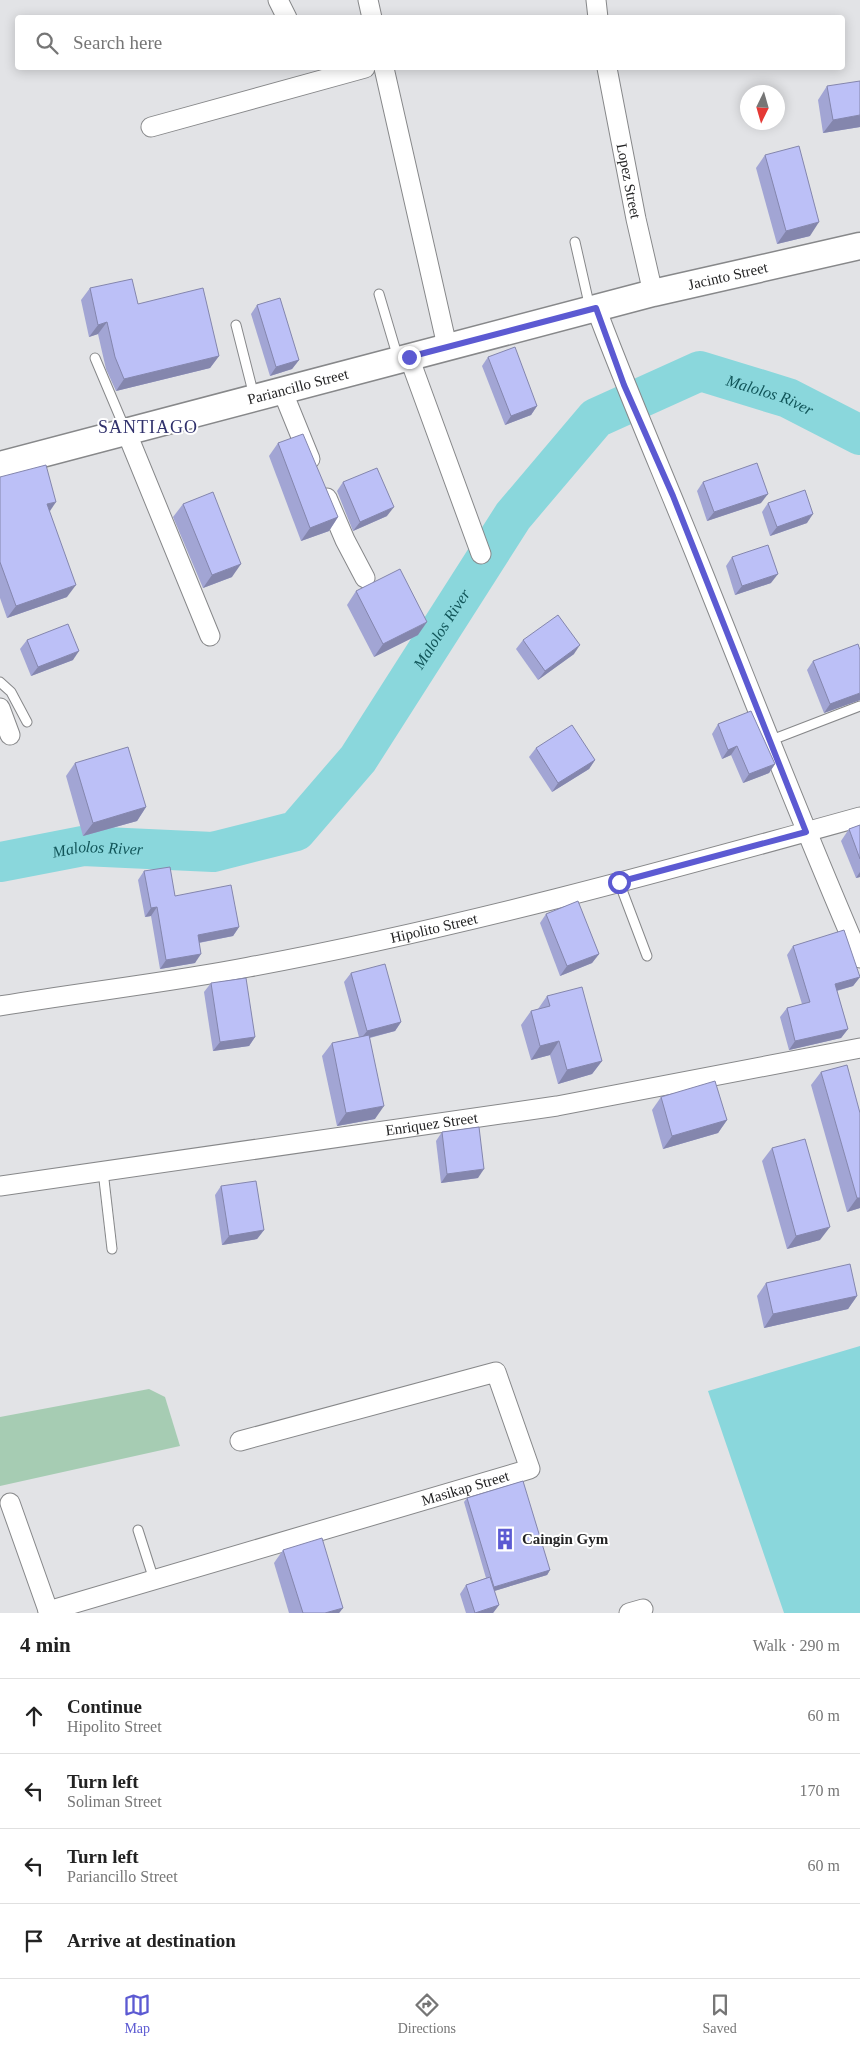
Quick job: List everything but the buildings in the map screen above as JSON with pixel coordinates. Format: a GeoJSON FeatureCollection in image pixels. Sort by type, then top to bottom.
{"type":"FeatureCollection","features":[{"type":"Feature","properties":{"kind":"main road","name":"Jacinto Street"},"geometry":{"type":"LineString","coordinates":[[593,309],[653,293],[860,246]]}},
{"type":"Feature","properties":{"kind":"main road","name":"Pariancillo Street"},"geometry":{"type":"LineString","coordinates":[[0,466],[447,346],[593,309]]}},
{"type":"Feature","properties":{"kind":"street"},"geometry":{"type":"LineString","coordinates":[[278,0],[286,15]]}},
{"type":"Feature","properties":{"kind":"street"},"geometry":{"type":"LineString","coordinates":[[368,0],[371,15]]}},
{"type":"Feature","properties":{"kind":"street"},"geometry":{"type":"LineString","coordinates":[[596,0],[598,15]]}},
{"type":"Feature","properties":{"kind":"street"},"geometry":{"type":"LineString","coordinates":[[151,127],[312,75],[350,70]]}},
{"type":"Feature","properties":{"kind":"street"},"geometry":{"type":"LineString","coordinates":[[384,70],[447,346]]}},
{"type":"Feature","properties":{"kind":"street","name":"Lopez Street"},"geometry":{"type":"LineString","coordinates":[[607,70],[636,219],[653,293]]}},
{"type":"Feature","properties":{"kind":"street"},"geometry":{"type":"LineString","coordinates":[[593,309],[673,496],[769,741],[860,958]]}},
{"type":"Feature","properties":{"kind":"street"},"geometry":{"type":"LineString","coordinates":[[404,358],[481,554]]}},
{"type":"Feature","properties":{"kind":"street"},"geometry":{"type":"LineString","coordinates":[[282,390],[345,540],[365,578]]}},
{"type":"Feature","properties":{"kind":"street"},"geometry":{"type":"LineString","coordinates":[[126,431],[210,636]]}},
{"type":"Feature","properties":{"kind":"street"},"geometry":{"type":"LineString","coordinates":[[0,708],[10,735]]}},
{"type":"Feature","properties":{"kind":"street","name":"Hipolito Street"},"geometry":{"type":"LineString","coordinates":[[0,1006],[248,968],[376,941],[619,882],[860,817]]}},
{"type":"Feature","properties":{"kind":"street","name":"Enriquez Street"},"geometry":{"type":"LineString","coordinates":[[0,1186],[557,1106],[860,1048]]}},
{"type":"Feature","properties":{"kind":"street","name":"Masikap Street"},"geometry":{"type":"LineString","coordinates":[[48,1612],[530,1469],[496,1372],[240,1441]]}},
{"type":"Feature","properties":{"kind":"street"},"geometry":{"type":"LineString","coordinates":[[10,1503],[48,1612]]}},
{"type":"Feature","properties":{"kind":"lane"},"geometry":{"type":"LineString","coordinates":[[575,242],[593,309]]}},
{"type":"Feature","properties":{"kind":"lane"},"geometry":{"type":"LineString","coordinates":[[379,294],[404,358]]}},
{"type":"Feature","properties":{"kind":"lane"},"geometry":{"type":"LineString","coordinates":[[236,324],[255,398]]}},
{"type":"Feature","properties":{"kind":"lane"},"geometry":{"type":"LineString","coordinates":[[95,358],[126,431]]}},
{"type":"Feature","properties":{"kind":"lane"},"geometry":{"type":"LineString","coordinates":[[0,682],[11,692],[27,722]]}},
{"type":"Feature","properties":{"kind":"lane"},"geometry":{"type":"LineString","coordinates":[[769,741],[860,706]]}},
{"type":"Feature","properties":{"kind":"lane"},"geometry":{"type":"LineString","coordinates":[[619,882],[647,956]]}},
{"type":"Feature","properties":{"kind":"lane"},"geometry":{"type":"LineString","coordinates":[[103,1171],[112,1248]]}},
{"type":"Feature","properties":{"kind":"lane"},"geometry":{"type":"LineString","coordinates":[[138,1530],[154,1580]]}},
{"type":"Feature","properties":{"kind":"green space"},"geometry":{"type":"Polygon","coordinates":[[[149,1389],[165,1397],[180,1446],[0,1486],[0,1417],[149,1389]]]}},
{"type":"Feature","properties":{"kind":"water"},"geometry":{"type":"Polygon","coordinates":[[[860,1346],[860,1613],[784,1613],[708,1391],[860,1346]]]}},
{"type":"Feature","properties":{"kind":"waterway","name":"Malolos River"},"geometry":{"type":"LineString","coordinates":[[0,862],[83,846],[213,852],[296,831],[358,759],[513,516],[596,418],[700,371],[788,398],[860,435]]}},
{"type":"Feature","properties":{"kind":"place","name":"Caingin Gym"},"geometry":{"type":"Point","coordinates":[505,1539]}},
{"type":"Feature","properties":{"kind":"district","name":"SANTIAGO"},"geometry":{"type":"Point","coordinates":[148,427]}},
{"type":"Feature","properties":{"kind":"route"},"geometry":{"type":"LineString","coordinates":[[409,357],[596,308],[624,385],[673,496],[806,832],[619,882]]}}]}
